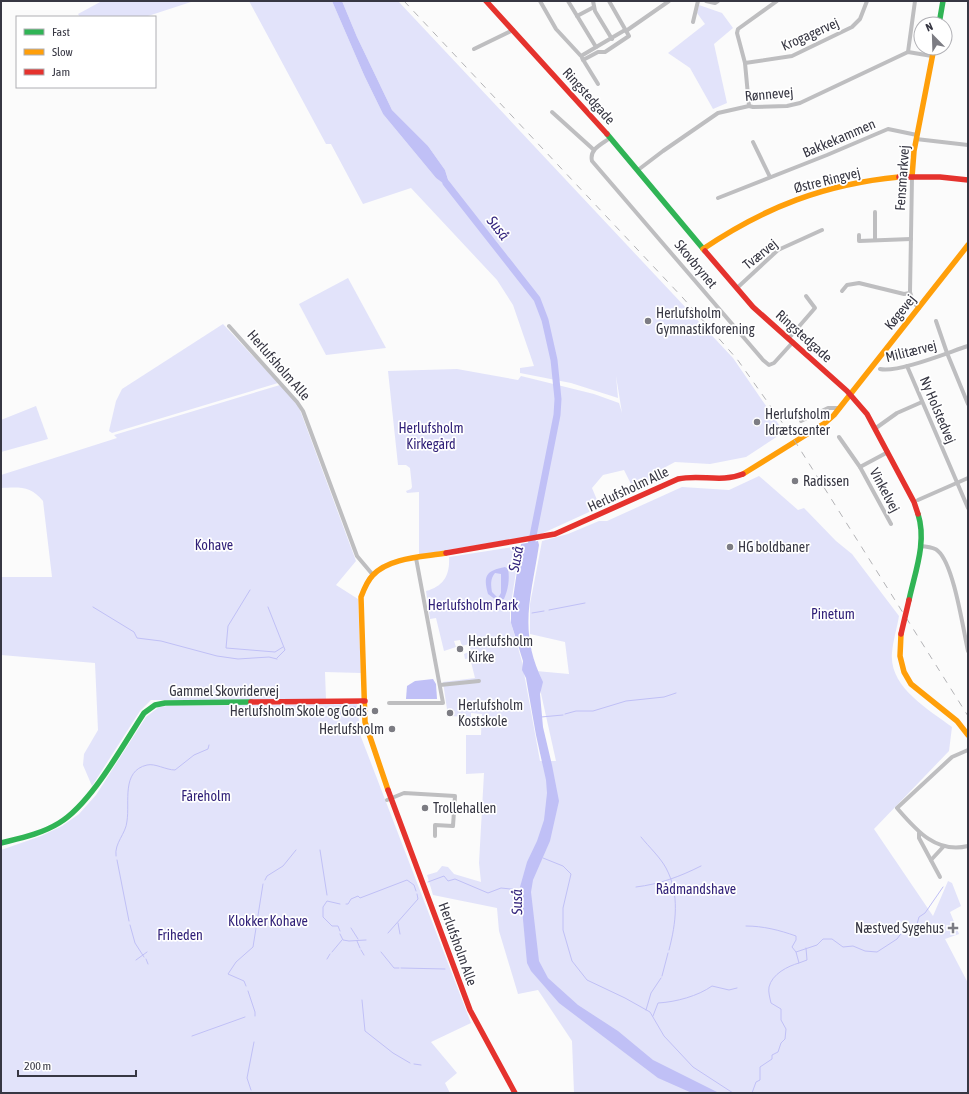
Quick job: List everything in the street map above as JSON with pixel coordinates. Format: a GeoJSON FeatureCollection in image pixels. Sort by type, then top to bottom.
{"type":"FeatureCollection","features":[{"type":"Feature","properties":{"kind":"street","name":"Ringstedgade"},"geometry":{"type":"LineString","coordinates":[[486,1],[638,170],[753,307],[851,394],[876,428],[918,512],[922,528],[921,546],[901,634],[900,659],[910,684],[919,694],[957,722],[968,735]]}},
{"type":"Feature","properties":{"kind":"street"},"geometry":{"type":"LineString","coordinates":[[568,1],[596,47]]}},
{"type":"Feature","properties":{"kind":"street"},"geometry":{"type":"LineString","coordinates":[[593,1],[595,11],[612,39]]}},
{"type":"Feature","properties":{"kind":"street"},"geometry":{"type":"LineString","coordinates":[[583,60],[598,52],[605,52],[629,36],[609,1]]}},
{"type":"Feature","properties":{"kind":"street"},"geometry":{"type":"LineString","coordinates":[[581,56],[626,31],[669,1]]}},
{"type":"Feature","properties":{"kind":"street"},"geometry":{"type":"LineString","coordinates":[[694,22],[698,1]]}},
{"type":"Feature","properties":{"kind":"street"},"geometry":{"type":"LineString","coordinates":[[706,1],[715,3],[718,1]]}},
{"type":"Feature","properties":{"kind":"street"},"geometry":{"type":"LineString","coordinates":[[749,106],[745,63],[737,33],[738,29],[777,1]]}},
{"type":"Feature","properties":{"kind":"street","name":"Krogagervej"},"geometry":{"type":"LineString","coordinates":[[745,63],[792,56],[852,27],[860,19],[868,1]]}},
{"type":"Feature","properties":{"kind":"street"},"geometry":{"type":"LineString","coordinates":[[913,53],[908,52],[915,1]]}},
{"type":"Feature","properties":{"kind":"street"},"geometry":{"type":"LineString","coordinates":[[940,16],[943,1]]}},
{"type":"Feature","properties":{"kind":"street"},"geometry":{"type":"LineString","coordinates":[[542,2],[556,29],[581,56],[598,84]]}},
{"type":"Feature","properties":{"kind":"street"},"geometry":{"type":"LineString","coordinates":[[577,16],[594,7]]}},
{"type":"Feature","properties":{"kind":"street"},"geometry":{"type":"LineString","coordinates":[[474,49],[513,30]]}},
{"type":"Feature","properties":{"kind":"street","name":"Rønnevej"},"geometry":{"type":"LineString","coordinates":[[638,170],[662,151],[718,113],[749,106],[787,106],[800,103],[908,52]]}},
{"type":"Feature","properties":{"kind":"street","name":"Fensmarkvej"},"geometry":{"type":"LineString","coordinates":[[910,293],[912,177],[917,136],[932,56]]}},
{"type":"Feature","properties":{"kind":"street"},"geometry":{"type":"LineString","coordinates":[[552,112],[594,150],[610,138]]}},
{"type":"Feature","properties":{"kind":"street","name":"Bakkekammen"},"geometry":{"type":"LineString","coordinates":[[718,198],[888,129],[968,145]]}},
{"type":"Feature","properties":{"kind":"street"},"geometry":{"type":"LineString","coordinates":[[753,142],[770,177]]}},
{"type":"Feature","properties":{"kind":"street","name":"Skovbrynet"},"geometry":{"type":"LineString","coordinates":[[594,150],[591,156],[592,161],[763,360],[769,365],[774,363],[790,340]]}},
{"type":"Feature","properties":{"kind":"street","name":"Østre Ringvej"},"geometry":{"type":"LineString","coordinates":[[703,249],[740,224],[796,199],[857,183],[912,177],[968,180]]}},
{"type":"Feature","properties":{"kind":"street"},"geometry":{"type":"LineString","coordinates":[[875,212],[875,240]]}},
{"type":"Feature","properties":{"kind":"street","name":"Tværvej"},"geometry":{"type":"LineString","coordinates":[[737,288],[778,250],[822,230]]}},
{"type":"Feature","properties":{"kind":"street"},"geometry":{"type":"LineString","coordinates":[[859,235],[859,241],[911,239]]}},
{"type":"Feature","properties":{"kind":"street","name":"Køgevej"},"geometry":{"type":"LineString","coordinates":[[851,394],[968,246]]}},
{"type":"Feature","properties":{"kind":"street"},"geometry":{"type":"LineString","coordinates":[[842,291],[847,285],[859,283],[904,294],[910,293],[912,302],[919,308]]}},
{"type":"Feature","properties":{"kind":"street"},"geometry":{"type":"LineString","coordinates":[[790,340],[815,308],[806,296]]}},
{"type":"Feature","properties":{"kind":"street","name":"Militærvej"},"geometry":{"type":"LineString","coordinates":[[936,321],[947,353]]}},
{"type":"Feature","properties":{"kind":"street","name":"Herlufsholm Alle"},"geometry":{"type":"LineString","coordinates":[[229,326],[282,383],[300,407],[354,549],[361,562],[373,575]]}},
{"type":"Feature","properties":{"kind":"street","name":"Militærvej"},"geometry":{"type":"LineString","coordinates":[[880,369],[886,370],[907,366],[968,346]]}},
{"type":"Feature","properties":{"kind":"street"},"geometry":{"type":"LineString","coordinates":[[947,353],[968,404]]}},
{"type":"Feature","properties":{"kind":"street","name":"Ny Holstedvej"},"geometry":{"type":"LineString","coordinates":[[907,366],[968,508]]}},
{"type":"Feature","properties":{"kind":"street","name":"Herlufsholm Alle"},"geometry":{"type":"LineString","coordinates":[[515,1093],[470,1010],[389,799],[368,735],[365,722],[360,606],[364,590],[373,575],[386,566],[416,558],[543,538],[600,515],[678,478],[692,476],[719,479],[738,476],[825,423],[851,394]]}},
{"type":"Feature","properties":{"kind":"street"},"geometry":{"type":"LineString","coordinates":[[876,428],[897,413],[922,402]]}},
{"type":"Feature","properties":{"kind":"street"},"geometry":{"type":"LineString","coordinates":[[801,421],[828,408],[840,408]]}},
{"type":"Feature","properties":{"kind":"street","name":"Vinkelvej"},"geometry":{"type":"LineString","coordinates":[[839,437],[860,467],[891,524]]}},
{"type":"Feature","properties":{"kind":"street","name":"Vinkelvej"},"geometry":{"type":"LineString","coordinates":[[860,467],[888,452]]}},
{"type":"Feature","properties":{"kind":"street"},"geometry":{"type":"LineString","coordinates":[[918,500],[968,478]]}},
{"type":"Feature","properties":{"kind":"street"},"geometry":{"type":"LineString","coordinates":[[921,546],[936,549],[943,557],[954,588],[968,651]]}},
{"type":"Feature","properties":{"kind":"street"},"geometry":{"type":"LineString","coordinates":[[389,703],[443,703],[416,558]]}},
{"type":"Feature","properties":{"kind":"street"},"geometry":{"type":"LineString","coordinates":[[440,685],[479,681]]}},
{"type":"Feature","properties":{"kind":"street","name":"Gammel Skovridervej"},"geometry":{"type":"LineString","coordinates":[[1,843],[46,830],[69,816],[89,796],[140,718],[154,705],[165,703],[365,701]]}},
{"type":"Feature","properties":{"kind":"street"},"geometry":{"type":"LineString","coordinates":[[968,750],[952,757],[897,808],[919,833],[935,843],[944,846],[968,846]]}},
{"type":"Feature","properties":{"kind":"street"},"geometry":{"type":"LineString","coordinates":[[389,799],[404,793],[454,796],[453,826],[435,825],[434,836]]}},
{"type":"Feature","properties":{"kind":"street"},"geometry":{"type":"LineString","coordinates":[[919,833],[919,838],[940,877]]}},
{"type":"Feature","properties":{"kind":"street"},"geometry":{"type":"LineString","coordinates":[[931,860],[944,846]]}},
{"type":"Feature","properties":{"kind":"green space"},"geometry":{"type":"Polygon","coordinates":[[[102,1],[194,1],[148,16],[79,16],[78,14],[102,1]]]}},
{"type":"Feature","properties":{"kind":"green space","name":"Herlufsholm Kirkegård"},"geometry":{"type":"Polygon","coordinates":[[[249,1],[332,1],[364,75],[383,114],[436,178],[451,188],[445,170],[428,146],[392,110],[357,37],[342,1],[398,1],[733,358],[784,432],[746,457],[710,464],[675,462],[658,471],[660,477],[634,490],[624,470],[603,475],[592,488],[600,507],[541,534],[419,555],[419,492],[407,493],[406,491],[412,487],[410,468],[406,465],[398,465],[388,371],[457,369],[518,380],[521,376],[594,394],[619,403],[622,413],[616,376],[618,398],[571,383],[520,373],[520,368],[534,366],[513,305],[497,280],[411,188],[363,204],[331,144],[326,144],[249,1]]]}},
{"type":"Feature","properties":{"kind":"green space"},"geometry":{"type":"Polygon","coordinates":[[[699,5],[722,13],[733,28],[714,44],[727,103],[713,109],[690,68],[668,53],[705,24],[697,13],[699,5]]]}},
{"type":"Feature","properties":{"kind":"green space"},"geometry":{"type":"Polygon","coordinates":[[[348,278],[386,348],[326,355],[299,304],[348,278]]]}},
{"type":"Feature","properties":{"kind":"green space"},"geometry":{"type":"Polygon","coordinates":[[[223,324],[278,383],[112,433],[109,431],[116,401],[122,389],[223,324]]]}},
{"type":"Feature","properties":{"kind":"green space","name":"Kohave"},"geometry":{"type":"Polygon","coordinates":[[[280,385],[292,395],[300,410],[356,561],[336,585],[358,599],[361,673],[325,672],[326,700],[151,700],[140,711],[92,786],[83,765],[84,754],[98,730],[95,663],[1,655],[1,577],[52,577],[43,501],[34,492],[25,488],[1,488],[1,475],[117,438],[114,435],[280,385]]]}},
{"type":"Feature","properties":{"kind":"green space"},"geometry":{"type":"Polygon","coordinates":[[[36,406],[48,439],[1,452],[1,420],[36,406]]]}},
{"type":"Feature","properties":{"kind":"green space","name":"Rådmandshave"},"geometry":{"type":"Polygon","coordinates":[[[759,476],[798,510],[804,508],[836,541],[852,554],[899,616],[892,653],[893,665],[903,687],[922,705],[952,727],[949,751],[874,829],[933,916],[948,881],[952,883],[961,906],[950,912],[959,934],[945,939],[968,983],[968,1093],[574,1093],[572,1041],[538,990],[518,994],[499,931],[497,908],[433,895],[427,875],[437,872],[442,866],[448,867],[454,874],[481,882],[479,863],[484,773],[466,774],[466,735],[481,735],[482,714],[471,713],[471,717],[448,716],[443,682],[475,678],[470,658],[465,659],[464,654],[471,651],[469,644],[462,646],[460,640],[454,641],[456,647],[444,651],[436,618],[430,619],[426,591],[437,586],[445,579],[449,557],[520,546],[510,610],[510,619],[522,662],[540,761],[556,761],[536,671],[569,674],[565,642],[530,634],[530,604],[542,541],[568,534],[599,521],[607,521],[682,487],[729,490],[759,476]]]}},
{"type":"Feature","properties":{"kind":"green space","name":"Friheden"},"geometry":{"type":"Polygon","coordinates":[[[357,704],[361,737],[471,1023],[431,1042],[457,1073],[445,1083],[450,1093],[1,1093],[1,850],[41,836],[62,826],[79,814],[96,795],[146,717],[159,707],[357,704]]]}},
{"type":"Feature","properties":{"kind":"water"},"geometry":{"type":"Polygon","coordinates":[[[332,1],[342,1],[357,37],[392,110],[428,146],[445,170],[451,189],[436,178],[383,114],[364,75],[332,1]]]}},
{"type":"Feature","properties":{"kind":"water"},"geometry":{"type":"Polygon","coordinates":[[[538,541],[539,545],[530,598],[529,630],[535,664],[543,682],[540,694],[543,727],[559,801],[550,841],[533,880],[531,892],[539,961],[548,978],[578,1005],[618,1031],[653,1060],[719,1093],[692,1093],[658,1078],[559,1003],[531,971],[527,963],[520,887],[527,862],[537,841],[544,820],[547,793],[546,780],[526,678],[522,670],[523,661],[511,623],[511,612],[521,544],[538,541]]]}},
{"type":"Feature","properties":{"kind":"water"},"geometry":{"type":"Polygon","coordinates":[[[505,567],[508,569],[509,573],[508,588],[504,599],[496,600],[488,594],[486,578],[490,572],[505,567]],[[495,573],[491,582],[492,592],[498,598],[501,593],[501,574],[495,573]]]}},
{"type":"Feature","properties":{"kind":"water"},"geometry":{"type":"Polygon","coordinates":[[[433,679],[436,684],[437,699],[406,699],[407,686],[415,681],[433,679]]]}},
{"type":"Feature","properties":{"kind":"water"},"geometry":{"type":"Polygon","coordinates":[[[335,706],[354,706],[356,707],[357,711],[341,714],[334,711],[335,706]]]}},
{"type":"Feature","properties":{"kind":"waterway","name":"Suså"},"geometry":{"type":"LineString","coordinates":[[446,183],[537,299],[545,320],[554,360],[558,399],[557,415],[530,551]]}},
{"type":"Feature","properties":{"kind":"waterway"},"geometry":{"type":"LineString","coordinates":[[250,590],[228,626],[226,648],[275,652],[283,647]]}},
{"type":"Feature","properties":{"kind":"waterway"},"geometry":{"type":"LineString","coordinates":[[549,610],[585,603]]}},
{"type":"Feature","properties":{"kind":"waterway"},"geometry":{"type":"LineString","coordinates":[[93,607],[134,632],[137,638],[161,641],[217,656],[238,659],[269,657],[277,659]]}},
{"type":"Feature","properties":{"kind":"waterway"},"geometry":{"type":"LineString","coordinates":[[268,607],[285,650],[277,658]]}},
{"type":"Feature","properties":{"kind":"waterway"},"geometry":{"type":"LineString","coordinates":[[532,613],[544,611]]}},
{"type":"Feature","properties":{"kind":"waterway"},"geometry":{"type":"LineString","coordinates":[[565,714],[576,711],[593,711],[626,701],[664,697],[676,693]]}},
{"type":"Feature","properties":{"kind":"waterway"},"geometry":{"type":"LineString","coordinates":[[541,717],[563,715]]}},
{"type":"Feature","properties":{"kind":"waterway"},"geometry":{"type":"LineString","coordinates":[[116,856],[118,843],[126,826],[128,813],[128,788],[133,774],[139,768],[147,765],[175,770],[194,755],[208,749],[209,745]]}},
{"type":"Feature","properties":{"kind":"waterway"},"geometry":{"type":"LineString","coordinates":[[641,837],[664,864],[673,888],[675,898],[675,919],[669,950]]}},
{"type":"Feature","properties":{"kind":"waterway"},"geometry":{"type":"LineString","coordinates":[[265,880],[267,876],[283,866],[296,850]]}},
{"type":"Feature","properties":{"kind":"waterway"},"geometry":{"type":"LineString","coordinates":[[320,850],[327,895]]}},
{"type":"Feature","properties":{"kind":"waterway"},"geometry":{"type":"LineString","coordinates":[[543,858],[563,866],[571,874],[563,908],[563,930],[572,961],[587,980],[650,1012],[664,1036],[693,1067],[733,1093]]}},
{"type":"Feature","properties":{"kind":"waterway"},"geometry":{"type":"LineString","coordinates":[[117,860],[129,921]]}},
{"type":"Feature","properties":{"kind":"waterway"},"geometry":{"type":"LineString","coordinates":[[636,887],[669,880],[701,866]]}},
{"type":"Feature","properties":{"kind":"waterway"},"geometry":{"type":"LineString","coordinates":[[428,882],[444,876],[448,881],[455,879],[488,893],[501,888],[520,890]]}},
{"type":"Feature","properties":{"kind":"waterway"},"geometry":{"type":"LineString","coordinates":[[346,904],[348,904],[351,899],[358,896],[360,898],[407,880],[414,885],[416,891]]}},
{"type":"Feature","properties":{"kind":"waterway"},"geometry":{"type":"LineString","coordinates":[[675,894],[706,891],[715,883]]}},
{"type":"Feature","properties":{"kind":"waterway"},"geometry":{"type":"LineString","coordinates":[[246,986],[244,981],[228,974],[236,962],[253,947],[263,884]]}},
{"type":"Feature","properties":{"kind":"waterway"},"geometry":{"type":"LineString","coordinates":[[752,1093],[756,1082],[760,1080],[760,1067],[772,1059],[772,1055],[778,1052],[781,1043],[785,1039],[786,1029],[781,1020],[781,1009],[771,1003],[769,987],[773,978],[777,974],[785,968],[799,963],[796,952],[817,945],[823,939],[832,939],[843,947],[853,946],[865,951],[877,952],[897,939],[906,927],[913,927],[917,924],[919,917],[925,913],[943,887]]}},
{"type":"Feature","properties":{"kind":"waterway"},"geometry":{"type":"LineString","coordinates":[[388,933],[418,899],[417,894]]}},
{"type":"Feature","properties":{"kind":"waterway"},"geometry":{"type":"LineString","coordinates":[[340,904],[327,901],[323,907],[323,917],[332,926],[338,926],[340,931]]}},
{"type":"Feature","properties":{"kind":"waterway"},"geometry":{"type":"LineString","coordinates":[[398,923],[400,934]]}},
{"type":"Feature","properties":{"kind":"waterway"},"geometry":{"type":"LineString","coordinates":[[130,925],[135,943],[144,957]]}},
{"type":"Feature","properties":{"kind":"waterway"},"geometry":{"type":"LineString","coordinates":[[746,926],[771,929],[796,936],[796,940],[792,947],[796,952]]}},
{"type":"Feature","properties":{"kind":"waterway"},"geometry":{"type":"LineString","coordinates":[[351,928],[358,939]]}},
{"type":"Feature","properties":{"kind":"waterway"},"geometry":{"type":"LineString","coordinates":[[340,934],[343,940],[366,940]]}},
{"type":"Feature","properties":{"kind":"waterway"},"geometry":{"type":"LineString","coordinates":[[332,952],[342,940]]}},
{"type":"Feature","properties":{"kind":"waterway"},"geometry":{"type":"LineString","coordinates":[[357,941],[360,948]]}},
{"type":"Feature","properties":{"kind":"waterway"},"geometry":{"type":"LineString","coordinates":[[799,963],[807,960],[806,948]]}},
{"type":"Feature","properties":{"kind":"waterway"},"geometry":{"type":"LineString","coordinates":[[361,950],[364,955]]}},
{"type":"Feature","properties":{"kind":"waterway"},"geometry":{"type":"LineString","coordinates":[[136,960],[147,952]]}},
{"type":"Feature","properties":{"kind":"waterway"},"geometry":{"type":"LineString","coordinates":[[381,952],[394,968],[399,968]]}},
{"type":"Feature","properties":{"kind":"waterway"},"geometry":{"type":"LineString","coordinates":[[662,976],[668,953]]}},
{"type":"Feature","properties":{"kind":"waterway"},"geometry":{"type":"LineString","coordinates":[[327,959],[330,954]]}},
{"type":"Feature","properties":{"kind":"waterway"},"geometry":{"type":"LineString","coordinates":[[146,959],[148,964]]}},
{"type":"Feature","properties":{"kind":"waterway"},"geometry":{"type":"LineString","coordinates":[[401,968],[445,969]]}},
{"type":"Feature","properties":{"kind":"waterway"},"geometry":{"type":"LineString","coordinates":[[646,1010],[651,993],[661,978]]}},
{"type":"Feature","properties":{"kind":"waterway"},"geometry":{"type":"LineString","coordinates":[[653,1016],[658,1003],[686,998],[700,993],[712,986],[729,990],[737,988]]}},
{"type":"Feature","properties":{"kind":"waterway"},"geometry":{"type":"LineString","coordinates":[[248,991],[255,1016]]}},
{"type":"Feature","properties":{"kind":"waterway"},"geometry":{"type":"LineString","coordinates":[[362,1000],[365,1031],[393,1053],[410,1063]]}},
{"type":"Feature","properties":{"kind":"waterway"},"geometry":{"type":"LineString","coordinates":[[192,1036],[245,1017]]}},
{"type":"Feature","properties":{"kind":"waterway"},"geometry":{"type":"LineString","coordinates":[[251,1090],[247,1078],[254,1042]]}},
{"type":"Feature","properties":{"kind":"waterway"},"geometry":{"type":"LineString","coordinates":[[414,1064],[421,1065]]}},
{"type":"Feature","properties":{"kind":"railway"},"geometry":{"type":"LineString","coordinates":[[404,1],[683,298],[737,359],[791,435],[968,716]]}},
{"type":"Feature","properties":{"kind":"traffic: fast"},"geometry":{"type":"LineString","coordinates":[[940,16],[943,1]]}},
{"type":"Feature","properties":{"kind":"traffic: fast"},"geometry":{"type":"LineString","coordinates":[[607,134],[705,251]]}},
{"type":"Feature","properties":{"kind":"traffic: fast"},"geometry":{"type":"LineString","coordinates":[[909,600],[921,546],[918,514]]}},
{"type":"Feature","properties":{"kind":"traffic: fast"},"geometry":{"type":"LineString","coordinates":[[1,843],[45,830],[59,823],[71,814],[83,802],[106,773],[144,713],[155,705],[165,703],[251,702]]}},
{"type":"Feature","properties":{"kind":"traffic: slow"},"geometry":{"type":"LineString","coordinates":[[912,177],[914,151],[932,56]]}},
{"type":"Feature","properties":{"kind":"traffic: slow"},"geometry":{"type":"LineString","coordinates":[[703,249],[749,221],[796,200],[846,185],[899,177]]}},
{"type":"Feature","properties":{"kind":"traffic: slow"},"geometry":{"type":"LineString","coordinates":[[743,474],[825,423],[834,415],[968,245]]}},
{"type":"Feature","properties":{"kind":"traffic: slow"},"geometry":{"type":"LineString","coordinates":[[388,790],[365,722],[361,597],[371,577],[380,569],[398,561],[446,553]]}},
{"type":"Feature","properties":{"kind":"traffic: slow"},"geometry":{"type":"LineString","coordinates":[[901,634],[900,656],[904,672],[911,684],[957,721],[968,735]]}},
{"type":"Feature","properties":{"kind":"traffic: jam"},"geometry":{"type":"LineString","coordinates":[[486,1],[607,134]]}},
{"type":"Feature","properties":{"kind":"traffic: jam"},"geometry":{"type":"LineString","coordinates":[[899,177],[940,177],[968,180]]}},
{"type":"Feature","properties":{"kind":"traffic: jam"},"geometry":{"type":"LineString","coordinates":[[705,251],[753,307],[847,391],[867,414],[914,502],[918,514]]}},
{"type":"Feature","properties":{"kind":"traffic: jam"},"geometry":{"type":"LineString","coordinates":[[446,553],[555,534],[678,479],[694,477],[727,478],[743,474]]}},
{"type":"Feature","properties":{"kind":"traffic: jam"},"geometry":{"type":"LineString","coordinates":[[901,634],[909,600]]}},
{"type":"Feature","properties":{"kind":"traffic: jam"},"geometry":{"type":"LineString","coordinates":[[251,702],[365,701]]}},
{"type":"Feature","properties":{"kind":"traffic: jam"},"geometry":{"type":"LineString","coordinates":[[388,790],[470,1010],[515,1093]]}},
{"type":"Feature","properties":{"kind":"place","name":"Herlufsholm Gymnastikforening"},"geometry":{"type":"Point","coordinates":[648,321]}},
{"type":"Feature","properties":{"kind":"place","name":"Herlufsholm Idrætscenter"},"geometry":{"type":"Point","coordinates":[757,422]}},
{"type":"Feature","properties":{"kind":"place","name":"Radissen"},"geometry":{"type":"Point","coordinates":[795,481]}},
{"type":"Feature","properties":{"kind":"place","name":"HG boldbaner"},"geometry":{"type":"Point","coordinates":[730,547]}},
{"type":"Feature","properties":{"kind":"place","name":"Herlufsholm Kirke"},"geometry":{"type":"Point","coordinates":[460,649]}},
{"type":"Feature","properties":{"kind":"place","name":"Herlufsholm Skole og Gods"},"geometry":{"type":"Point","coordinates":[375,711]}},
{"type":"Feature","properties":{"kind":"place","name":"Herlufsholm Kostskole"},"geometry":{"type":"Point","coordinates":[450,713]}},
{"type":"Feature","properties":{"kind":"place","name":"Herlufsholm"},"geometry":{"type":"Point","coordinates":[392,729]}},
{"type":"Feature","properties":{"kind":"place","name":"Trollehallen"},"geometry":{"type":"Point","coordinates":[425,808]}},
{"type":"Feature","properties":{"kind":"place","name":"Næstved Sygehus"},"geometry":{"type":"Point","coordinates":[953,928]}},
{"type":"Feature","properties":{"kind":"park label","name":"Herlufsholm Park"},"geometry":{"type":"Point","coordinates":[473,605]}},
{"type":"Feature","properties":{"kind":"park label","name":"Pinetum"},"geometry":{"type":"Point","coordinates":[833,614]}},
{"type":"Feature","properties":{"kind":"park label","name":"Fåreholm"},"geometry":{"type":"Point","coordinates":[206,796]}},
{"type":"Feature","properties":{"kind":"park label","name":"Klokker Kohave"},"geometry":{"type":"Point","coordinates":[268,921]}}]}
